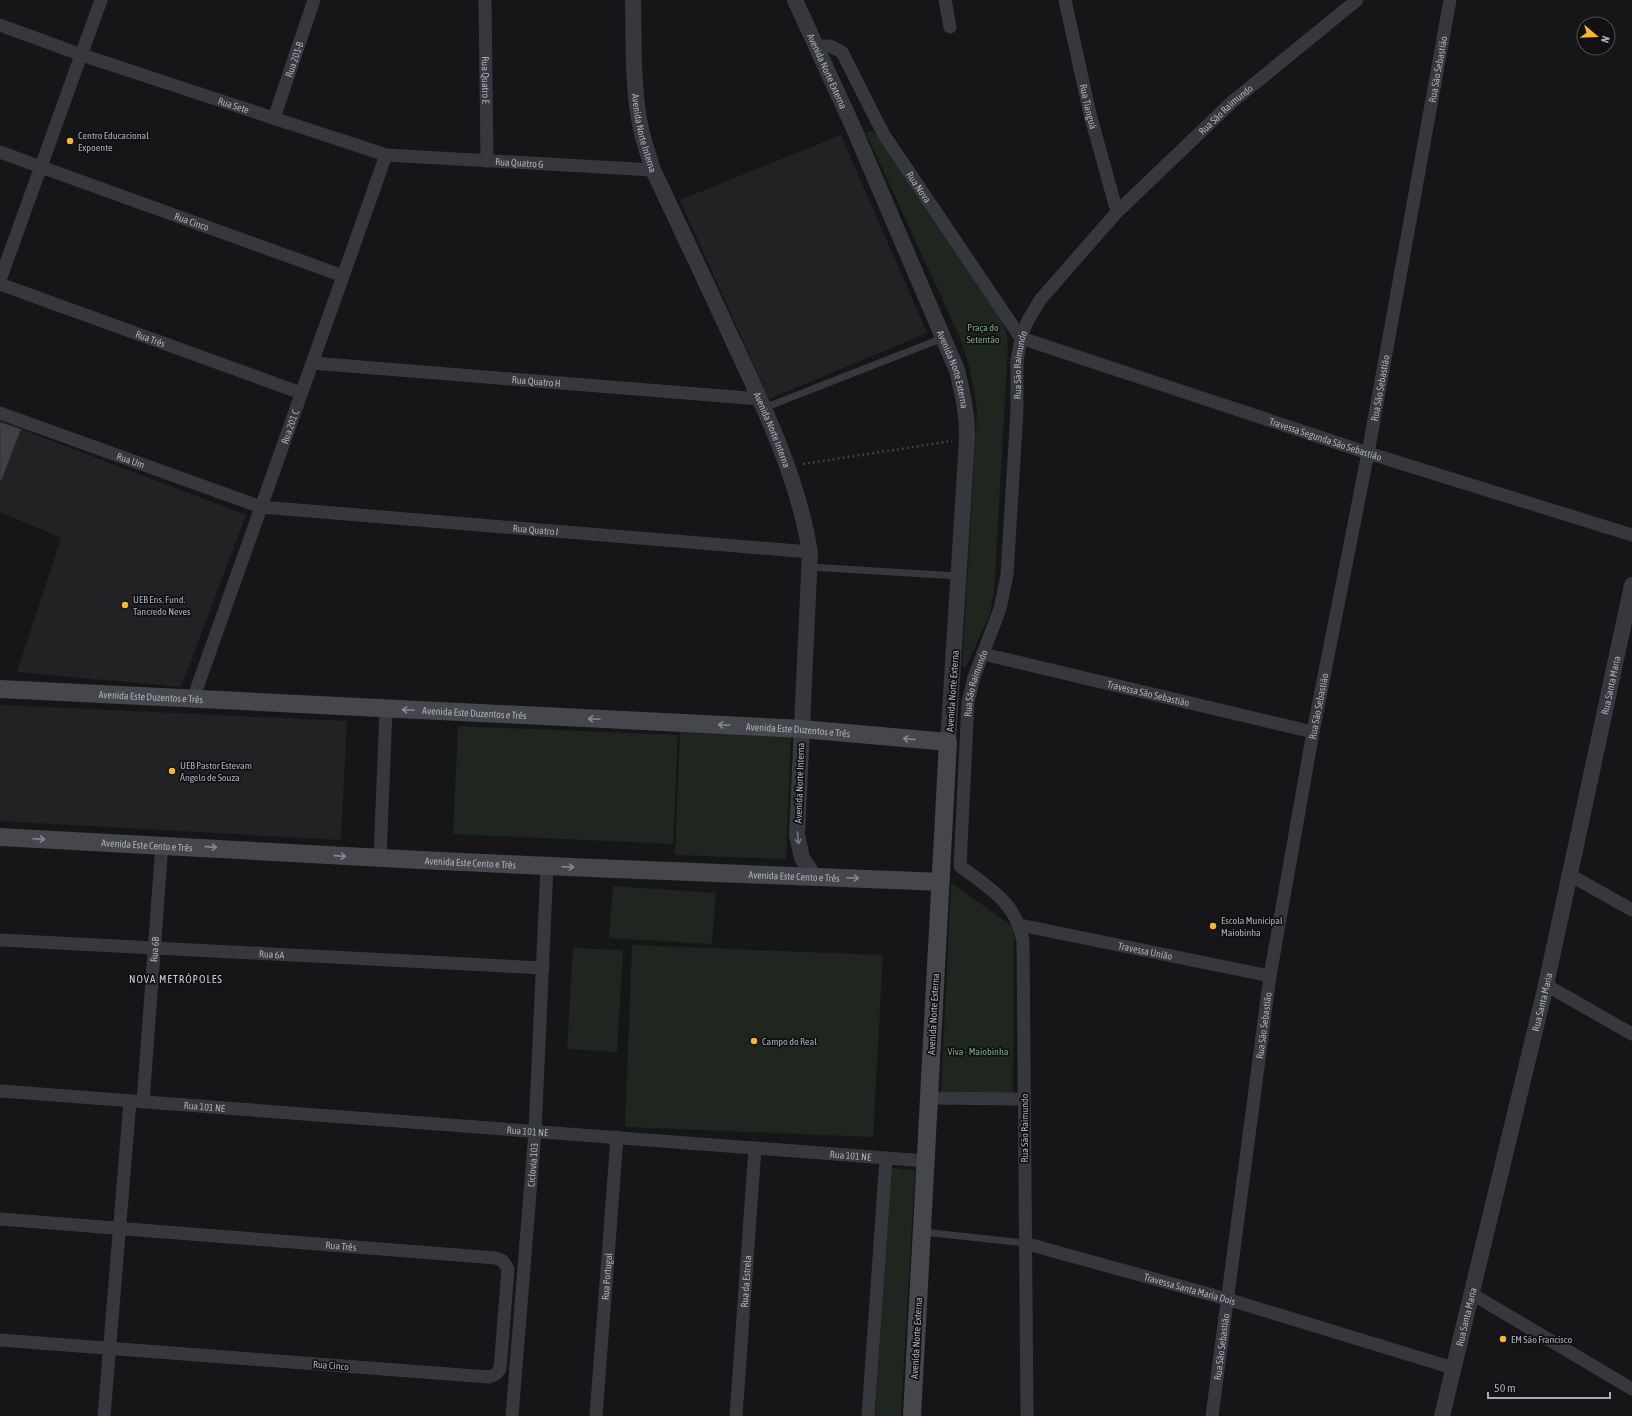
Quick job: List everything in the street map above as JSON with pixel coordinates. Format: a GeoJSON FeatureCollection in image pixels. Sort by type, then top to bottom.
{"type":"FeatureCollection","features":[{"type":"Feature","properties":{"kind":"main road","name":"Avenida Este Duzentos e Três"},"geometry":{"type":"LineString","coordinates":[[0,689],[802,729],[948,742]]}},
{"type":"Feature","properties":{"kind":"main road","name":"Avenida Norte Externa"},"geometry":{"type":"LineString","coordinates":[[912,1416],[948,742]]}},
{"type":"Feature","properties":{"kind":"main road","name":"Avenida Este Cento e Três"},"geometry":{"type":"LineString","coordinates":[[0,837],[162,844],[380,858],[547,866],[814,876],[941,874]]}},
{"type":"Feature","properties":{"kind":"street"},"geometry":{"type":"LineString","coordinates":[[0,280],[102,0]]}},
{"type":"Feature","properties":{"kind":"street","name":"Rua Quatro E"},"geometry":{"type":"LineString","coordinates":[[485,0],[487,161]]}},
{"type":"Feature","properties":{"kind":"street","name":"Avenida Norte Interna"},"geometry":{"type":"LineString","coordinates":[[633,0],[634,82],[637,108],[641,130],[653,170],[762,404],[797,493],[805,521],[810,560],[797,835],[802,858],[814,876]]}},
{"type":"Feature","properties":{"kind":"street","name":"Avenida Norte Externa"},"geometry":{"type":"LineString","coordinates":[[795,0],[854,129],[957,370],[962,390],[967,426],[967,439],[960,576],[948,742]]}},
{"type":"Feature","properties":{"kind":"street"},"geometry":{"type":"LineString","coordinates":[[945,0],[950,27]]}},
{"type":"Feature","properties":{"kind":"street","name":"Rua Tianguá"},"geometry":{"type":"LineString","coordinates":[[1065,0],[1090,114],[1117,212]]}},
{"type":"Feature","properties":{"kind":"street","name":"Rua São Sebastião"},"geometry":{"type":"LineString","coordinates":[[1212,1416],[1270,976],[1313,732],[1368,453],[1450,0]]}},
{"type":"Feature","properties":{"kind":"street","name":"Rua 201-B"},"geometry":{"type":"LineString","coordinates":[[274,118],[310,1]]}},
{"type":"Feature","properties":{"kind":"street","name":"Rua São Raimundo"},"geometry":{"type":"LineString","coordinates":[[1027,1416],[1024,1243],[1023,941],[1020,925],[1001,897],[960,866],[968,702],[971,687],[1000,609],[1007,575],[1017,410],[1017,361],[1021,338],[1027,322],[1040,300],[1117,212],[1232,102],[1355,1]]}},
{"type":"Feature","properties":{"kind":"street","name":"Rua Sete"},"geometry":{"type":"LineString","coordinates":[[0,25],[82,55],[386,155]]}},
{"type":"Feature","properties":{"kind":"street","name":"Rua Nova"},"geometry":{"type":"LineString","coordinates":[[816,46],[830,46],[842,52],[884,135],[1021,338]]}},
{"type":"Feature","properties":{"kind":"street","name":"Rua Cinco"},"geometry":{"type":"LineString","coordinates":[[0,152],[343,276]]}},
{"type":"Feature","properties":{"kind":"street","name":"Rua Quatro G"},"geometry":{"type":"LineString","coordinates":[[386,155],[653,170]]}},
{"type":"Feature","properties":{"kind":"street","name":"Rua 201 C"},"geometry":{"type":"LineString","coordinates":[[193,699],[386,155]]}},
{"type":"Feature","properties":{"kind":"street","name":"Rua Três"},"geometry":{"type":"LineString","coordinates":[[0,284],[301,393]]}},
{"type":"Feature","properties":{"kind":"street","name":"Travessa Segunda São Sebastião"},"geometry":{"type":"LineString","coordinates":[[1021,338],[1368,453],[1632,535]]}},
{"type":"Feature","properties":{"kind":"street","name":"Rua Quatro H"},"geometry":{"type":"LineString","coordinates":[[312,363],[762,404]]}},
{"type":"Feature","properties":{"kind":"street","name":"Rua Um"},"geometry":{"type":"LineString","coordinates":[[0,412],[261,507]]}},
{"type":"Feature","properties":{"kind":"street","name":"Rua Quatro I"},"geometry":{"type":"LineString","coordinates":[[261,507],[810,560]]}},
{"type":"Feature","properties":{"kind":"street","name":"Rua Santa Maria"},"geometry":{"type":"LineString","coordinates":[[1442,1416],[1546,985],[1632,585]]}},
{"type":"Feature","properties":{"kind":"street","name":"Travessa São Sebastião"},"geometry":{"type":"LineString","coordinates":[[983,654],[1313,732]]}},
{"type":"Feature","properties":{"kind":"street"},"geometry":{"type":"LineString","coordinates":[[380,858],[386,709]]}},
{"type":"Feature","properties":{"kind":"street","name":"Rua 6B"},"geometry":{"type":"LineString","coordinates":[[144,1102],[162,844]]}},
{"type":"Feature","properties":{"kind":"street","name":"Ciclovia 103"},"geometry":{"type":"LineString","coordinates":[[512,1416],[535,1131],[547,866]]}},
{"type":"Feature","properties":{"kind":"street"},"geometry":{"type":"LineString","coordinates":[[941,874],[960,866]]}},
{"type":"Feature","properties":{"kind":"street"},"geometry":{"type":"LineString","coordinates":[[1570,875],[1632,910]]}},
{"type":"Feature","properties":{"kind":"street","name":"Travessa União"},"geometry":{"type":"LineString","coordinates":[[1020,925],[1270,976]]}},
{"type":"Feature","properties":{"kind":"street","name":"Rua 6A"},"geometry":{"type":"LineString","coordinates":[[0,940],[542,968]]}},
{"type":"Feature","properties":{"kind":"street"},"geometry":{"type":"LineString","coordinates":[[1546,985],[1632,1034]]}},
{"type":"Feature","properties":{"kind":"street","name":"Rua 101 NE"},"geometry":{"type":"LineString","coordinates":[[0,1091],[926,1161]]}},
{"type":"Feature","properties":{"kind":"street"},"geometry":{"type":"LineString","coordinates":[[929,1098],[1024,1099]]}},
{"type":"Feature","properties":{"kind":"street"},"geometry":{"type":"LineString","coordinates":[[105,1413],[130,1101]]}},
{"type":"Feature","properties":{"kind":"street","name":"Rua Portugal"},"geometry":{"type":"LineString","coordinates":[[596,1416],[617,1137]]}},
{"type":"Feature","properties":{"kind":"street","name":"Rua da Estrela"},"geometry":{"type":"LineString","coordinates":[[736,1416],[755,1148]]}},
{"type":"Feature","properties":{"kind":"street"},"geometry":{"type":"LineString","coordinates":[[868,1416],[886,1158]]}},
{"type":"Feature","properties":{"kind":"street","name":"Rua Três"},"geometry":{"type":"LineString","coordinates":[[0,1219],[496,1258],[503,1261],[508,1269],[504,1319]]}},
{"type":"Feature","properties":{"kind":"street","name":"Travessa Santa Maria Dois"},"geometry":{"type":"LineString","coordinates":[[1024,1243],[1227,1299],[1453,1368]]}},
{"type":"Feature","properties":{"kind":"street"},"geometry":{"type":"LineString","coordinates":[[1472,1294],[1632,1389]]}},
{"type":"Feature","properties":{"kind":"street"},"geometry":{"type":"LineString","coordinates":[[504,1319],[520,1320]]}},
{"type":"Feature","properties":{"kind":"street","name":"Rua Cinco"},"geometry":{"type":"LineString","coordinates":[[0,1340],[489,1377],[496,1374],[500,1369],[504,1319]]}},
{"type":"Feature","properties":{"kind":"lane"},"geometry":{"type":"LineString","coordinates":[[762,404],[943,338]]}},
{"type":"Feature","properties":{"kind":"lane"},"geometry":{"type":"LineString","coordinates":[[810,560],[960,576]]}},
{"type":"Feature","properties":{"kind":"lane","name":"Travessa Santa Maria Dois"},"geometry":{"type":"LineString","coordinates":[[922,1232],[1024,1243]]}},
{"type":"Feature","properties":{"kind":"path"},"geometry":{"type":"LineString","coordinates":[[787,467],[967,439]]}},
{"type":"Feature","properties":{"kind":"shaded area"},"geometry":{"type":"Polygon","coordinates":[[[841,135],[927,333],[769,399],[680,200],[841,135]]]}},
{"type":"Feature","properties":{"kind":"shaded area","name":"UEB Ens. Fund. Tancredo Neves"},"geometry":{"type":"Polygon","coordinates":[[[21,429],[246,515],[181,687],[17,672],[61,538],[0,512],[0,483],[21,429]]]}},
{"type":"Feature","properties":{"kind":"shaded area","name":"UEB Pastor Estevam Ângelo de Souza"},"geometry":{"type":"Polygon","coordinates":[[[0,705],[347,721],[341,840],[0,821],[0,705]]]}},
{"type":"Feature","properties":{"kind":"green space","name":"Praça do Setentão"},"geometry":{"type":"Polygon","coordinates":[[[873,131],[999,314],[1007,337],[1008,346],[994,594],[989,616],[966,667],[962,667],[977,413],[975,394],[969,366],[960,338],[866,133],[873,131]]]}},
{"type":"Feature","properties":{"kind":"green space"},"geometry":{"type":"Polygon","coordinates":[[[458,726],[678,735],[673,844],[453,834],[458,726]]]}},
{"type":"Feature","properties":{"kind":"green space"},"geometry":{"type":"Polygon","coordinates":[[[680,730],[791,734],[786,859],[675,855],[680,730]]]}},
{"type":"Feature","properties":{"kind":"green space","name":"Viva - Maiobinha"},"geometry":{"type":"Polygon","coordinates":[[[951,883],[1014,927],[1013,1093],[941,1093],[951,883]]]}},
{"type":"Feature","properties":{"kind":"green space"},"geometry":{"type":"Polygon","coordinates":[[[613,886],[716,893],[712,944],[609,938],[613,886]]]}},
{"type":"Feature","properties":{"kind":"green space","name":"Campo do Real"},"geometry":{"type":"Polygon","coordinates":[[[632,945],[883,955],[873,1137],[625,1127],[632,945]]]}},
{"type":"Feature","properties":{"kind":"green space"},"geometry":{"type":"Polygon","coordinates":[[[573,948],[623,950],[617,1052],[567,1049],[573,948]]]}},
{"type":"Feature","properties":{"kind":"green space"},"geometry":{"type":"Polygon","coordinates":[[[891,1168],[915,1170],[901,1416],[875,1416],[891,1168]]]}},
{"type":"Feature","properties":{"kind":"building"},"geometry":{"type":"Polygon","coordinates":[[[0,422],[21,429],[1,481],[0,481],[0,422]]]}},
{"type":"Feature","properties":{"kind":"place","name":"Centro Educacional Expoente"},"geometry":{"type":"Point","coordinates":[70,141]}},
{"type":"Feature","properties":{"kind":"place","name":"UEB Ens. Fund. Tancredo Neves"},"geometry":{"type":"Point","coordinates":[125,605]}},
{"type":"Feature","properties":{"kind":"place","name":"UEB Pastor Estevam Ângelo de Souza"},"geometry":{"type":"Point","coordinates":[172,771]}},
{"type":"Feature","properties":{"kind":"place","name":"Escola Municipal Maiobinha"},"geometry":{"type":"Point","coordinates":[1213,926]}},
{"type":"Feature","properties":{"kind":"place","name":"Campo do Real"},"geometry":{"type":"Point","coordinates":[754,1041]}},
{"type":"Feature","properties":{"kind":"place","name":"EM São Francisco"},"geometry":{"type":"Point","coordinates":[1503,1339]}},
{"type":"Feature","properties":{"kind":"district","name":"NOVA METRÓPOLES"},"geometry":{"type":"Point","coordinates":[176,979]}}]}
